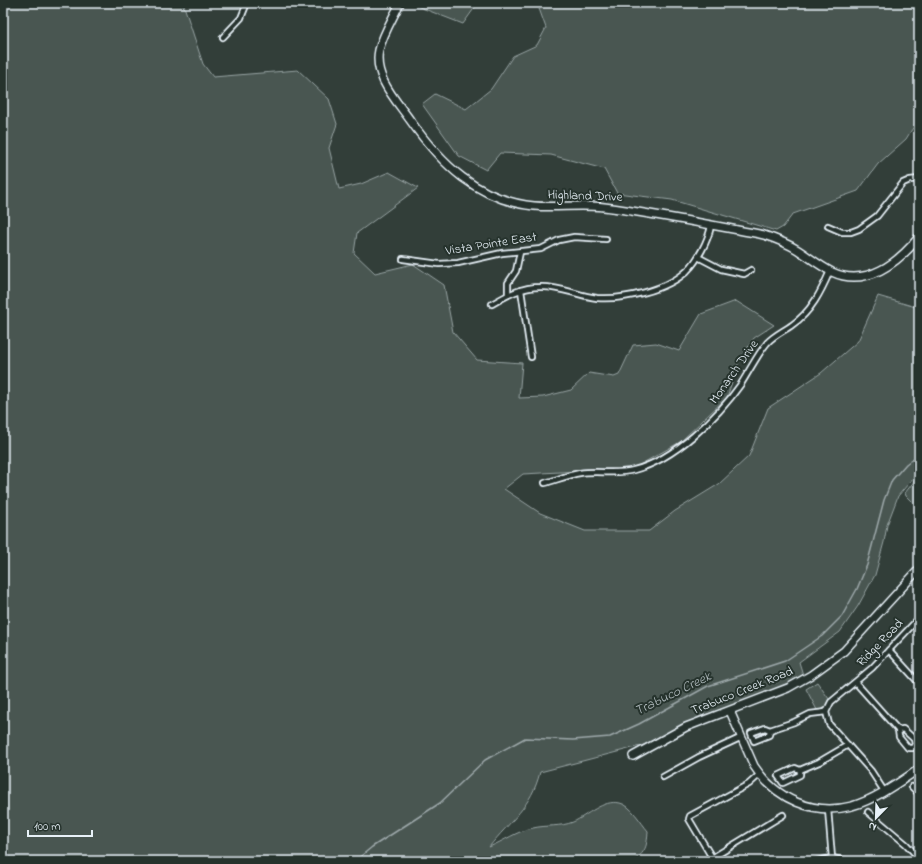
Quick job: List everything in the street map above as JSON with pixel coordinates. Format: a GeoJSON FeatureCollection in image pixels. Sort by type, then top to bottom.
{"type":"FeatureCollection","features":[{"type":"Feature","properties":{"kind":"street"},"geometry":{"type":"LineString","coordinates":[[223,37],[241,18],[247,3]]}},
{"type":"Feature","properties":{"kind":"street","name":"Highland Drive"},"geometry":{"type":"LineString","coordinates":[[400,3],[379,50],[379,68],[383,81],[424,140],[442,161],[466,180],[487,193],[517,204],[554,207],[597,206],[641,212],[764,235],[781,240],[830,271],[841,276],[860,277],[872,275],[883,270],[919,237]]}},
{"type":"Feature","properties":{"kind":"street"},"geometry":{"type":"LineString","coordinates":[[828,226],[842,232],[851,232],[859,229],[877,216],[903,183],[910,180],[919,179]]}},
{"type":"Feature","properties":{"kind":"street"},"geometry":{"type":"LineString","coordinates":[[492,304],[508,294],[540,287],[566,289],[596,298],[627,297],[648,292],[670,282],[686,272],[698,257],[711,226]]}},
{"type":"Feature","properties":{"kind":"street","name":"Vista Pointe East"},"geometry":{"type":"LineString","coordinates":[[403,259],[440,264],[458,263],[502,252],[520,252],[541,249],[559,240],[574,237],[606,239]]}},
{"type":"Feature","properties":{"kind":"street"},"geometry":{"type":"LineString","coordinates":[[508,294],[508,283],[516,271],[520,252]]}},
{"type":"Feature","properties":{"kind":"street"},"geometry":{"type":"LineString","coordinates":[[698,257],[721,269],[744,274],[751,270]]}},
{"type":"Feature","properties":{"kind":"street","name":"Monarch Drive"},"geometry":{"type":"LineString","coordinates":[[545,483],[581,473],[616,474],[635,470],[656,462],[691,438],[711,421],[728,403],[758,354],[769,341],[802,318],[816,300],[830,271]]}},
{"type":"Feature","properties":{"kind":"street"},"geometry":{"type":"LineString","coordinates":[[521,290],[531,357]]}},
{"type":"Feature","properties":{"kind":"street","name":"Trabuco Creek Road"},"geometry":{"type":"LineString","coordinates":[[632,756],[686,727],[788,688],[828,663],[857,638],[919,569]]}},
{"type":"Feature","properties":{"kind":"street","name":"Ridge Road"},"geometry":{"type":"LineString","coordinates":[[826,712],[832,702],[856,683],[919,618]]}},
{"type":"Feature","properties":{"kind":"street"},"geometry":{"type":"LineString","coordinates":[[889,650],[919,683]]}},
{"type":"Feature","properties":{"kind":"street"},"geometry":{"type":"LineString","coordinates":[[856,683],[898,730]]}},
{"type":"Feature","properties":{"kind":"street"},"geometry":{"type":"LineString","coordinates":[[730,711],[760,774],[768,785],[792,801],[808,806],[828,809],[853,805],[884,791],[919,769]]}},
{"type":"Feature","properties":{"kind":"street"},"geometry":{"type":"LineString","coordinates":[[770,730],[794,722],[810,714],[826,712],[829,724],[871,771],[884,791]]}},
{"type":"Feature","properties":{"kind":"street"},"geometry":{"type":"LineString","coordinates":[[663,777],[699,756],[742,737]]}},
{"type":"Feature","properties":{"kind":"street"},"geometry":{"type":"LineString","coordinates":[[800,770],[800,775],[788,781],[783,783],[779,779],[778,776],[795,768],[800,770],[819,762],[848,745]]}},
{"type":"Feature","properties":{"kind":"street"},"geometry":{"type":"LineString","coordinates":[[760,774],[749,784],[690,816],[689,819],[713,860],[783,814]]}},
{"type":"Feature","properties":{"kind":"street"},"geometry":{"type":"LineString","coordinates":[[912,787],[919,794]]}},
{"type":"Feature","properties":{"kind":"street"},"geometry":{"type":"LineString","coordinates":[[828,809],[832,858]]}},
{"type":"Feature","properties":{"kind":"street"},"geometry":{"type":"LineString","coordinates":[[868,812],[906,844],[919,858]]}},
{"type":"Feature","properties":{"kind":"street"},"geometry":{"type":"LineString","coordinates":[[817,861],[832,858],[847,861]]}},
{"type":"Feature","properties":{"kind":"shaded area"},"geometry":{"type":"Polygon","coordinates":[[[3,3],[183,3],[203,64],[213,77],[298,70],[329,99],[337,124],[329,148],[339,189],[361,184],[389,172],[418,188],[357,233],[354,253],[375,273],[413,264],[444,285],[453,332],[477,360],[522,363],[519,398],[543,397],[571,390],[589,373],[614,377],[619,375],[633,345],[656,343],[679,351],[701,314],[736,301],[774,325],[754,338],[739,361],[727,397],[680,442],[627,472],[596,470],[523,474],[504,489],[540,513],[585,531],[649,531],[675,511],[719,484],[749,456],[768,408],[821,373],[858,341],[878,296],[919,308],[919,471],[898,496],[887,525],[875,575],[858,606],[840,632],[799,662],[803,675],[769,693],[701,716],[644,745],[540,772],[532,794],[526,804],[489,847],[527,829],[564,825],[573,822],[607,803],[614,802],[624,804],[628,807],[648,831],[645,849],[637,858],[632,861],[3,861],[3,3]]]}},
{"type":"Feature","properties":{"kind":"shaded area"},"geometry":{"type":"Polygon","coordinates":[[[409,3],[478,3],[463,24],[409,3]]]}},
{"type":"Feature","properties":{"kind":"shaded area"},"geometry":{"type":"Polygon","coordinates":[[[537,3],[919,3],[919,118],[906,139],[878,164],[858,191],[793,214],[783,227],[776,231],[672,200],[617,193],[604,169],[551,155],[500,153],[486,170],[459,156],[422,104],[435,94],[466,109],[491,89],[513,56],[537,45],[546,28],[537,3]]]}},
{"type":"Feature","properties":{"kind":"shaded area"},"geometry":{"type":"Polygon","coordinates":[[[919,475],[919,509],[906,496],[905,493],[919,475]]]}},
{"type":"Feature","properties":{"kind":"shaded area"},"geometry":{"type":"Polygon","coordinates":[[[817,682],[829,699],[824,709],[817,710],[806,689],[817,682]]]}},
{"type":"Feature","properties":{"kind":"waterway","name":"Trabuco Creek"},"geometry":{"type":"LineString","coordinates":[[355,861],[372,847],[440,803],[485,760],[525,738],[573,740],[610,737],[639,724],[708,686],[785,661],[822,636],[842,616],[857,589],[867,565],[884,500],[892,480],[906,464],[919,454]]}}]}
